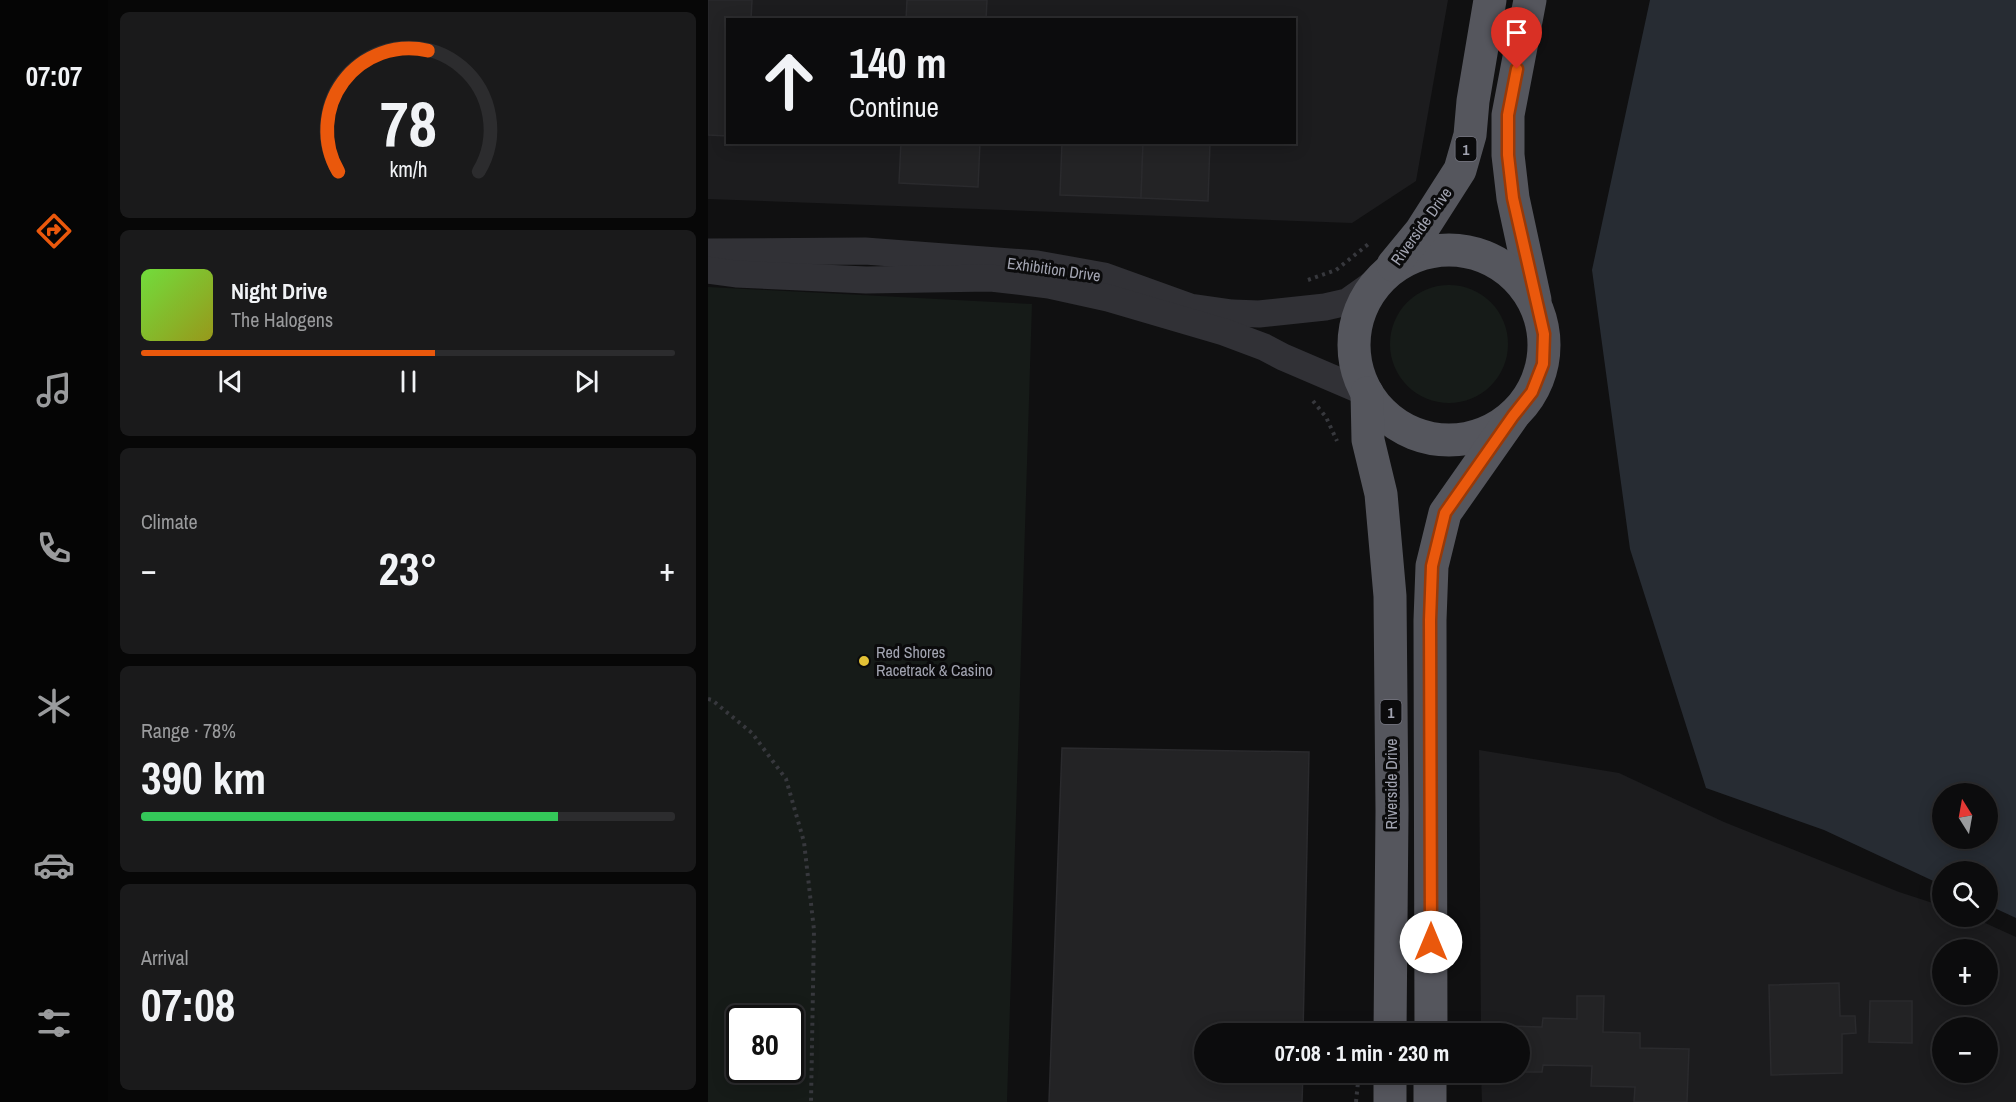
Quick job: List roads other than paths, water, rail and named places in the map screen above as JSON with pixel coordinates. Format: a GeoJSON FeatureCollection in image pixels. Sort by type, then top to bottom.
{"type":"FeatureCollection","features":[{"type":"Feature","properties":{"kind":"highway","name":"Riverside Drive"},"geometry":{"type":"LineString","coordinates":[[1385,275],[1421,231],[1460,170],[1470,135],[1473,101],[1490,0]]}},
{"type":"Feature","properties":{"kind":"highway"},"geometry":{"type":"LineString","coordinates":[[1431,1023],[1430,620],[1432,566],[1445,513],[1532,392],[1543,364],[1544,334],[1513,198],[1508,155],[1508,115],[1530,0]]}},
{"type":"Feature","properties":{"kind":"highway"},"geometry":{"type":"LineString","coordinates":[[1513,416],[1487,432],[1458,440],[1431,438],[1406,429],[1384,414],[1368,393],[1357,369],[1354,342],[1358,316],[1370,292],[1385,275],[1410,258],[1435,250],[1466,251],[1495,261],[1519,279],[1536,304]]}},
{"type":"Feature","properties":{"kind":"highway","name":"Riverside Drive"},"geometry":{"type":"LineString","coordinates":[[1368,393],[1368,440],[1382,494],[1390,596],[1392,811],[1390,1023]]}},
{"type":"Feature","properties":{"kind":"highway"},"geometry":{"type":"LineString","coordinates":[[1390,1083],[1390,1102]]}},
{"type":"Feature","properties":{"kind":"highway"},"geometry":{"type":"LineString","coordinates":[[1430,1102],[1431,1083]]}},
{"type":"Feature","properties":{"kind":"street","name":"Exhibition Drive"},"geometry":{"type":"LineString","coordinates":[[708,252],[865,251],[1037,264],[1104,276],[1190,307],[1259,314],[1325,307],[1347,302],[1385,275]]}},
{"type":"Feature","properties":{"kind":"street","name":"Exhibition Drive"},"geometry":{"type":"LineString","coordinates":[[708,270],[736,274],[866,280],[990,279],[1049,285],[1108,298],[1224,332],[1368,393]]}},
{"type":"Feature","properties":{"kind":"place","name":"Red Shores Racetrack & Casino"},"geometry":{"type":"Point","coordinates":[864,661]}}]}
